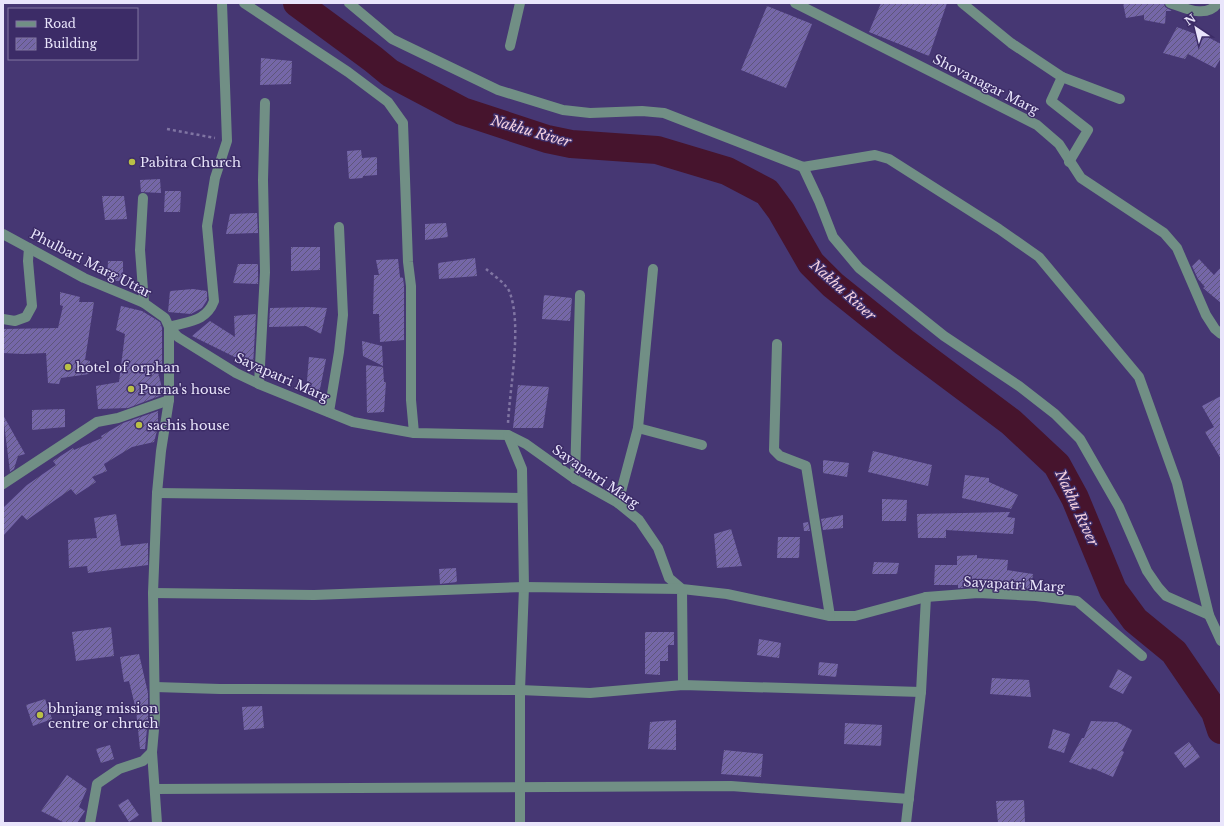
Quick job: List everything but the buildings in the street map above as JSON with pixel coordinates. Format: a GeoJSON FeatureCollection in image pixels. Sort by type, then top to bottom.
{"type":"FeatureCollection","features":[{"type":"Feature","properties":{"kind":"street"},"geometry":{"type":"LineString","coordinates":[[157,823],[152,752],[155,718],[153,593],[157,493],[161,451],[169,400],[167,323],[204,317],[210,310],[214,301],[207,226],[215,178],[227,142],[222,3]]}},
{"type":"Feature","properties":{"kind":"street"},"geometry":{"type":"LineString","coordinates":[[244,3],[348,72],[388,102],[403,123],[411,286],[411,400],[414,433]]}},
{"type":"Feature","properties":{"kind":"street"},"geometry":{"type":"LineString","coordinates":[[349,3],[392,39],[498,90],[563,110],[590,113],[642,111],[664,113],[803,167],[875,155],[889,159],[999,229],[1039,257],[1139,377],[1177,483],[1209,615],[1221,640]]}},
{"type":"Feature","properties":{"kind":"street"},"geometry":{"type":"LineString","coordinates":[[510,46],[520,3]]}},
{"type":"Feature","properties":{"kind":"street","name":"Shovanagar Marg"},"geometry":{"type":"LineString","coordinates":[[795,3],[886,47],[1037,125],[1059,144],[1069,162],[1081,178],[1164,233],[1177,248],[1206,315],[1215,329],[1221,334]]}},
{"type":"Feature","properties":{"kind":"street"},"geometry":{"type":"LineString","coordinates":[[962,3],[1011,43],[1062,77],[1120,99]]}},
{"type":"Feature","properties":{"kind":"street"},"geometry":{"type":"LineString","coordinates":[[1170,3],[1201,12],[1213,9],[1218,3]]}},
{"type":"Feature","properties":{"kind":"street"},"geometry":{"type":"LineString","coordinates":[[1062,77],[1051,101],[1088,130],[1069,162]]}},
{"type":"Feature","properties":{"kind":"street"},"geometry":{"type":"LineString","coordinates":[[259,384],[265,272],[263,180],[265,103]]}},
{"type":"Feature","properties":{"kind":"street"},"geometry":{"type":"LineString","coordinates":[[803,167],[820,201],[833,237],[859,268],[944,336],[1019,386],[1055,414],[1080,439],[1119,507],[1147,571],[1158,587],[1166,596],[1209,615]]}},
{"type":"Feature","properties":{"kind":"street"},"geometry":{"type":"LineString","coordinates":[[143,198],[140,250],[144,303]]}},
{"type":"Feature","properties":{"kind":"street"},"geometry":{"type":"LineString","coordinates":[[329,412],[339,352],[342,315],[339,227]]}},
{"type":"Feature","properties":{"kind":"street","name":"Phulbari Marg Uttar"},"geometry":{"type":"LineString","coordinates":[[3,234],[84,278],[144,303],[167,323]]}},
{"type":"Feature","properties":{"kind":"street"},"geometry":{"type":"LineString","coordinates":[[3,319],[15,321],[26,317],[32,306],[28,261],[29,248]]}},
{"type":"Feature","properties":{"kind":"street"},"geometry":{"type":"LineString","coordinates":[[618,503],[638,428],[653,269]]}},
{"type":"Feature","properties":{"kind":"street"},"geometry":{"type":"LineString","coordinates":[[575,479],[580,295]]}},
{"type":"Feature","properties":{"kind":"street","name":"Sayapatri Marg"},"geometry":{"type":"LineString","coordinates":[[167,323],[178,336],[236,373],[259,384],[353,422],[414,433],[508,435],[526,444],[575,479],[618,503],[639,520],[658,548],[669,578],[682,589],[727,594],[830,616],[855,616],[926,597],[978,593],[1036,596],[1077,601],[1142,656]]}},
{"type":"Feature","properties":{"kind":"street"},"geometry":{"type":"LineString","coordinates":[[777,344],[774,450],[780,456],[806,466],[830,616]]}},
{"type":"Feature","properties":{"kind":"street"},"geometry":{"type":"LineString","coordinates":[[3,484],[98,422],[118,418],[169,400]]}},
{"type":"Feature","properties":{"kind":"street"},"geometry":{"type":"LineString","coordinates":[[638,428],[702,446]]}},
{"type":"Feature","properties":{"kind":"street"},"geometry":{"type":"LineString","coordinates":[[508,435],[522,469],[524,587],[520,690],[520,823]]}},
{"type":"Feature","properties":{"kind":"street"},"geometry":{"type":"LineString","coordinates":[[157,493],[522,498]]}},
{"type":"Feature","properties":{"kind":"street"},"geometry":{"type":"LineString","coordinates":[[153,593],[314,595],[524,587],[682,589],[683,685]]}},
{"type":"Feature","properties":{"kind":"street"},"geometry":{"type":"LineString","coordinates":[[906,823],[921,692],[926,597]]}},
{"type":"Feature","properties":{"kind":"street"},"geometry":{"type":"LineString","coordinates":[[155,688],[520,690],[590,693],[683,685],[921,692]]}},
{"type":"Feature","properties":{"kind":"street"},"geometry":{"type":"LineString","coordinates":[[90,823],[96,784],[119,769],[143,761],[152,752]]}},
{"type":"Feature","properties":{"kind":"street"},"geometry":{"type":"LineString","coordinates":[[155,789],[731,786],[909,799]]}},
{"type":"Feature","properties":{"kind":"path"},"geometry":{"type":"LineString","coordinates":[[167,129],[203,135],[227,142]]}},
{"type":"Feature","properties":{"kind":"path"},"geometry":{"type":"LineString","coordinates":[[486,269],[510,291],[514,316],[514,353],[508,435]]}},
{"type":"Feature","properties":{"kind":"waterway","name":"Nakhu River"},"geometry":{"type":"LineString","coordinates":[[297,3],[390,73],[462,111],[547,139],[571,144],[657,150],[727,171],[767,192],[781,211],[811,263],[833,285],[904,342],[1011,422],[1057,465],[1075,498],[1113,590],[1135,620],[1174,652],[1215,712],[1221,730]]}},
{"type":"Feature","properties":{"kind":"place","name":"Pabitra Church"},"geometry":{"type":"Point","coordinates":[132,162]}},
{"type":"Feature","properties":{"kind":"place","name":"hotel of orphan"},"geometry":{"type":"Point","coordinates":[68,367]}},
{"type":"Feature","properties":{"kind":"place","name":"Purna's house"},"geometry":{"type":"Point","coordinates":[131,389]}},
{"type":"Feature","properties":{"kind":"place","name":"sachis house"},"geometry":{"type":"Point","coordinates":[139,425]}},
{"type":"Feature","properties":{"kind":"place","name":"bhnjang mission centre or chruch"},"geometry":{"type":"Point","coordinates":[40,715]}}]}
